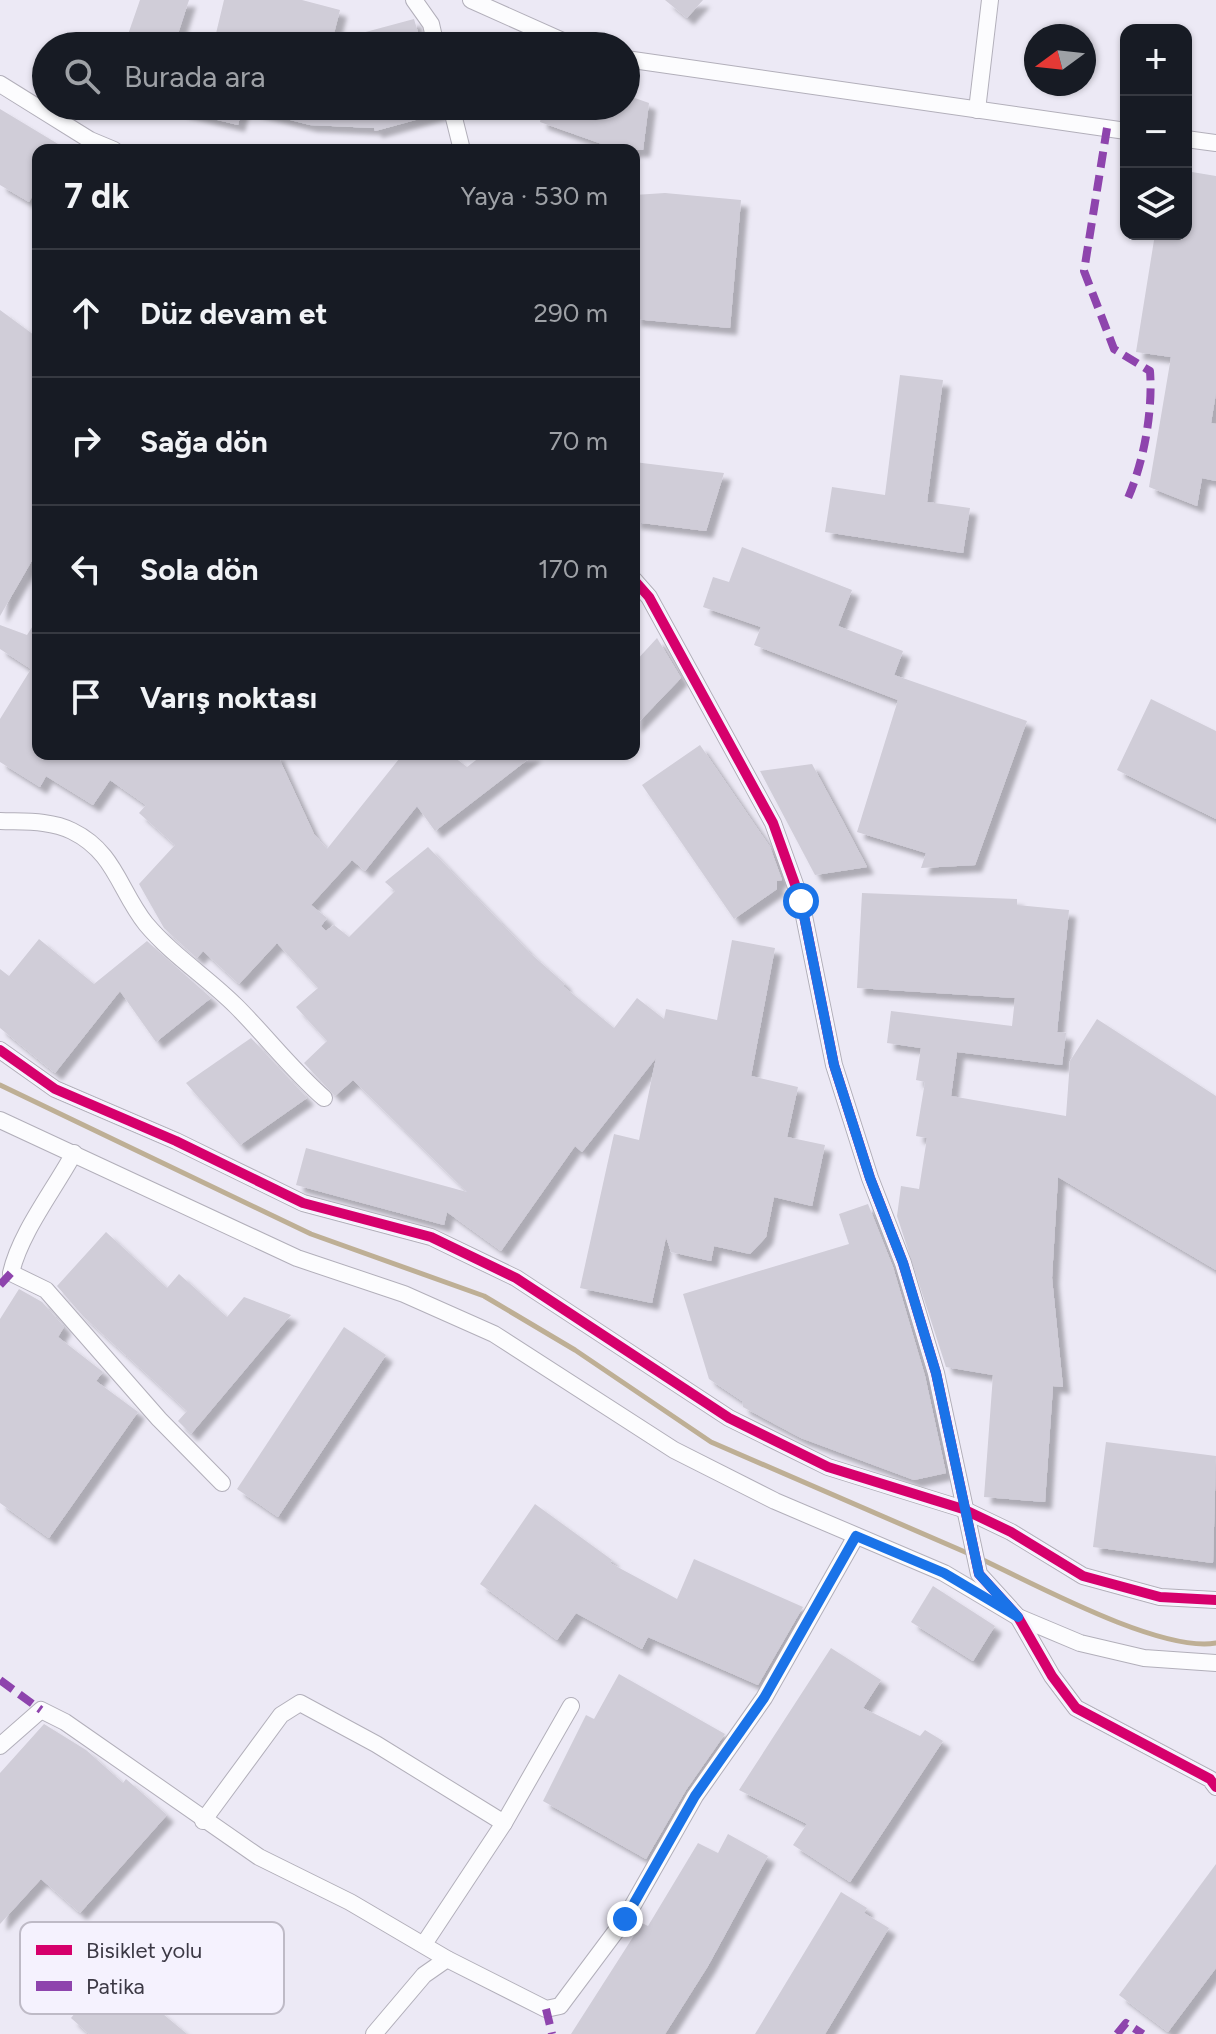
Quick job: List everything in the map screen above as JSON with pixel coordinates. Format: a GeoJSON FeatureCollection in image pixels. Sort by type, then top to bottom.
{"type":"FeatureCollection","features":[{"type":"Feature","properties":{"kind":"street"},"geometry":{"type":"LineString","coordinates":[[414,0],[431,24],[433,32]]}},
{"type":"Feature","properties":{"kind":"street"},"geometry":{"type":"LineString","coordinates":[[471,0],[543,32]]}},
{"type":"Feature","properties":{"kind":"street"},"geometry":{"type":"LineString","coordinates":[[977,110],[990,0]]}},
{"type":"Feature","properties":{"kind":"street"},"geometry":{"type":"LineString","coordinates":[[640,61],[1120,130]]}},
{"type":"Feature","properties":{"kind":"street"},"geometry":{"type":"LineString","coordinates":[[0,84],[32,104]]}},
{"type":"Feature","properties":{"kind":"street"},"geometry":{"type":"LineString","coordinates":[[58,120],[100,144]]}},
{"type":"Feature","properties":{"kind":"street"},"geometry":{"type":"LineString","coordinates":[[454,120],[460,144]]}},
{"type":"Feature","properties":{"kind":"street"},"geometry":{"type":"LineString","coordinates":[[1192,140],[1216,143]]}},
{"type":"Feature","properties":{"kind":"street"},"geometry":{"type":"LineString","coordinates":[[640,587],[649,597],[778,836],[801,901],[834,1065],[870,1178],[903,1263],[936,1373],[977,1569],[1018,1617],[1052,1676],[1076,1708],[1210,1779],[1216,1787]]}},
{"type":"Feature","properties":{"kind":"street"},"geometry":{"type":"LineString","coordinates":[[0,821],[53,823],[73,831],[99,849],[123,882],[144,921],[175,955],[236,1005],[324,1098]]}},
{"type":"Feature","properties":{"kind":"street"},"geometry":{"type":"LineString","coordinates":[[0,1050],[55,1089],[176,1141],[303,1203],[431,1237],[516,1278],[729,1418],[828,1467],[963,1509],[1011,1532],[1083,1576],[1160,1597],[1216,1600]]}},
{"type":"Feature","properties":{"kind":"street"},"geometry":{"type":"LineString","coordinates":[[0,1120],[297,1258],[404,1294],[494,1334],[674,1450],[775,1501],[944,1573],[1018,1617],[1080,1643],[1144,1658],[1216,1663]]}},
{"type":"Feature","properties":{"kind":"street"},"geometry":{"type":"LineString","coordinates":[[74,1153],[47,1203],[17,1247],[11,1273],[46,1290],[159,1419],[222,1483]]}},
{"type":"Feature","properties":{"kind":"street"},"geometry":{"type":"LineString","coordinates":[[0,1746],[41,1710],[65,1722],[203,1821],[259,1857],[546,2009],[560,2006],[625,1919],[695,1796],[764,1698],[856,1536]]}},
{"type":"Feature","properties":{"kind":"street"},"geometry":{"type":"LineString","coordinates":[[203,1821],[281,1715],[300,1703],[376,1744],[504,1823]]}},
{"type":"Feature","properties":{"kind":"street"},"geometry":{"type":"LineString","coordinates":[[424,1944],[504,1823],[571,1706]]}},
{"type":"Feature","properties":{"kind":"street"},"geometry":{"type":"LineString","coordinates":[[374,2034],[424,1975],[447,1959]]}},
{"type":"Feature","properties":{"kind":"building"},"geometry":{"type":"Polygon","coordinates":[[[140,0],[189,0],[179,32],[129,32],[140,0]]]}},
{"type":"Feature","properties":{"kind":"building"},"geometry":{"type":"Polygon","coordinates":[[[224,0],[302,0],[340,10],[334,32],[216,32],[224,0]]]}},
{"type":"Feature","properties":{"kind":"building"},"geometry":{"type":"Polygon","coordinates":[[[665,0],[703,0],[687,18],[665,0]]]}},
{"type":"Feature","properties":{"kind":"building"},"geometry":{"type":"Polygon","coordinates":[[[414,19],[418,32],[366,32],[414,19]]]}},
{"type":"Feature","properties":{"kind":"building"},"geometry":{"type":"Polygon","coordinates":[[[640,100],[649,103],[643,150],[640,150],[640,144],[602,144],[540,122],[640,120],[640,100]]]}},
{"type":"Feature","properties":{"kind":"building"},"geometry":{"type":"Polygon","coordinates":[[[0,109],[58,144],[32,144],[32,197],[29,202],[0,185],[0,109]]]}},
{"type":"Feature","properties":{"kind":"building"},"geometry":{"type":"Polygon","coordinates":[[[218,120],[239,120],[238,125],[218,120]]]}},
{"type":"Feature","properties":{"kind":"building"},"geometry":{"type":"Polygon","coordinates":[[[290,120],[415,120],[375,131],[374,128],[310,125],[290,120]]]}},
{"type":"Feature","properties":{"kind":"building"},"geometry":{"type":"Polygon","coordinates":[[[1192,172],[1216,176],[1216,393],[1211,423],[1216,424],[1216,481],[1202,478],[1197,506],[1149,487],[1171,357],[1136,352],[1154,240],[1192,240],[1192,172]]]}},
{"type":"Feature","properties":{"kind":"building"},"geometry":{"type":"Polygon","coordinates":[[[665,193],[741,200],[730,328],[640,320],[640,195],[665,193]]]}},
{"type":"Feature","properties":{"kind":"building"},"geometry":{"type":"Polygon","coordinates":[[[0,310],[32,334],[32,560],[0,616],[0,310]]]}},
{"type":"Feature","properties":{"kind":"building"},"geometry":{"type":"Polygon","coordinates":[[[900,375],[943,380],[927,502],[970,508],[963,553],[825,532],[832,487],[885,495],[900,375]]]}},
{"type":"Feature","properties":{"kind":"building"},"geometry":{"type":"Polygon","coordinates":[[[640,463],[724,473],[706,531],[640,523],[640,463]]]}},
{"type":"Feature","properties":{"kind":"building"},"geometry":{"type":"Polygon","coordinates":[[[742,547],[852,590],[838,626],[903,651],[894,675],[1027,721],[975,865],[921,868],[926,853],[857,832],[898,700],[754,645],[761,627],[703,607],[713,577],[729,582],[742,547]]]}},
{"type":"Feature","properties":{"kind":"building"},"geometry":{"type":"Polygon","coordinates":[[[0,625],[27,635],[32,627],[32,760],[280,760],[314,834],[327,849],[398,760],[458,760],[467,767],[476,760],[527,760],[435,831],[417,806],[365,871],[352,860],[311,905],[327,918],[321,926],[326,931],[334,925],[349,937],[395,891],[385,882],[428,847],[531,954],[565,984],[563,986],[614,1028],[637,998],[664,1019],[666,1009],[717,1020],[732,940],[775,948],[751,1076],[798,1087],[787,1137],[825,1145],[812,1206],[774,1197],[766,1237],[750,1254],[714,1246],[711,1261],[671,1252],[666,1237],[652,1303],[580,1288],[614,1134],[639,1140],[656,1058],[582,1152],[575,1146],[501,1251],[447,1212],[444,1225],[296,1185],[306,1148],[467,1192],[353,1080],[335,1096],[304,1063],[327,1041],[296,1007],[318,988],[277,943],[239,984],[203,951],[197,958],[164,928],[139,884],[175,845],[139,813],[146,805],[110,780],[93,805],[46,776],[40,787],[0,762],[0,719],[31,669],[0,649],[0,625]]]}},
{"type":"Feature","properties":{"kind":"building"},"geometry":{"type":"Polygon","coordinates":[[[657,638],[681,678],[640,721],[640,656],[657,638]]]}},
{"type":"Feature","properties":{"kind":"building"},"geometry":{"type":"Polygon","coordinates":[[[1151,699],[1216,731],[1216,819],[1117,770],[1151,699]]]}},
{"type":"Feature","properties":{"kind":"building"},"geometry":{"type":"Polygon","coordinates":[[[700,745],[770,847],[782,880],[777,881],[777,889],[734,919],[642,785],[700,745]]]}},
{"type":"Feature","properties":{"kind":"building"},"geometry":{"type":"Polygon","coordinates":[[[812,764],[867,867],[815,875],[760,771],[812,764]]]}},
{"type":"Feature","properties":{"kind":"building"},"geometry":{"type":"Polygon","coordinates":[[[862,893],[1017,899],[1017,905],[1069,910],[1057,1032],[1066,1033],[1062,1065],[957,1052],[951,1096],[1066,1116],[1070,1061],[1097,1019],[1216,1096],[1216,1270],[1058,1177],[1052,1278],[1063,1387],[1053,1386],[1045,1502],[984,1497],[993,1375],[946,1367],[897,1216],[901,1186],[919,1189],[927,1138],[916,1136],[925,1082],[916,1080],[921,1048],[887,1043],[891,1011],[1012,1026],[1015,998],[857,988],[862,893]]]}},
{"type":"Feature","properties":{"kind":"building"},"geometry":{"type":"Polygon","coordinates":[[[39,939],[94,984],[147,941],[211,998],[156,1042],[120,991],[55,1073],[0,1028],[0,969],[9,976],[39,939]]]}},
{"type":"Feature","properties":{"kind":"building"},"geometry":{"type":"Polygon","coordinates":[[[251,1038],[307,1098],[240,1145],[186,1083],[251,1038]]]}},
{"type":"Feature","properties":{"kind":"building"},"geometry":{"type":"Polygon","coordinates":[[[868,1204],[893,1267],[925,1376],[946,1473],[914,1480],[801,1438],[743,1407],[742,1401],[709,1379],[683,1294],[849,1244],[839,1214],[868,1204]]]}},
{"type":"Feature","properties":{"kind":"building"},"geometry":{"type":"Polygon","coordinates":[[[106,1232],[167,1288],[179,1274],[227,1317],[244,1297],[291,1315],[191,1434],[178,1421],[187,1411],[83,1316],[57,1286],[106,1232]]]}},
{"type":"Feature","properties":{"kind":"building"},"geometry":{"type":"Polygon","coordinates":[[[19,1289],[42,1302],[64,1327],[58,1337],[103,1372],[96,1381],[138,1412],[49,1538],[0,1503],[0,1319],[19,1289]]]}},
{"type":"Feature","properties":{"kind":"building"},"geometry":{"type":"Polygon","coordinates":[[[344,1327],[386,1355],[278,1517],[237,1489],[344,1327]]]}},
{"type":"Feature","properties":{"kind":"building"},"geometry":{"type":"Polygon","coordinates":[[[1106,1442],[1216,1456],[1213,1563],[1093,1547],[1106,1442]]]}},
{"type":"Feature","properties":{"kind":"building"},"geometry":{"type":"Polygon","coordinates":[[[535,1504],[612,1560],[610,1563],[677,1599],[694,1559],[803,1607],[758,1685],[648,1637],[642,1649],[576,1613],[557,1640],[480,1584],[535,1504]]]}},
{"type":"Feature","properties":{"kind":"building"},"geometry":{"type":"Polygon","coordinates":[[[933,1586],[995,1626],[973,1661],[911,1622],[933,1586]]]}},
{"type":"Feature","properties":{"kind":"building"},"geometry":{"type":"Polygon","coordinates":[[[831,1648],[881,1680],[863,1708],[920,1736],[925,1730],[943,1741],[850,1882],[793,1845],[807,1824],[739,1790],[831,1648]]]}},
{"type":"Feature","properties":{"kind":"building"},"geometry":{"type":"Polygon","coordinates":[[[619,1674],[725,1734],[686,1790],[646,1859],[543,1801],[586,1715],[594,1719],[619,1674]]]}},
{"type":"Feature","properties":{"kind":"building"},"geometry":{"type":"Polygon","coordinates":[[[44,1724],[86,1750],[123,1783],[126,1779],[167,1815],[80,1913],[41,1879],[0,1924],[0,1773],[44,1724]]]}},
{"type":"Feature","properties":{"kind":"building"},"geometry":{"type":"Polygon","coordinates":[[[728,1834],[768,1856],[708,1966],[665,2034],[571,2034],[642,1923],[648,1926],[698,1843],[718,1853],[728,1834]]]}},
{"type":"Feature","properties":{"kind":"building"},"geometry":{"type":"Polygon","coordinates":[[[1216,1864],[1216,1968],[1168,2032],[1119,1995],[1216,1864]]]}},
{"type":"Feature","properties":{"kind":"building"},"geometry":{"type":"Polygon","coordinates":[[[841,1892],[867,1908],[864,1913],[889,1928],[825,2034],[755,2034],[841,1892]]]}},
{"type":"Feature","properties":{"kind":"building"},"geometry":{"type":"Polygon","coordinates":[[[74,2014],[163,2014],[187,2034],[89,2034],[71,2018],[74,2014]]]}},
{"type":"Feature","properties":{"kind":"waterway"},"geometry":{"type":"LineString","coordinates":[[0,1085],[311,1234],[484,1296],[575,1350],[711,1442],[972,1555]]}},
{"type":"Feature","properties":{"kind":"waterway"},"geometry":{"type":"LineString","coordinates":[[981,1559],[1131,1627],[1164,1638],[1216,1643]]}},
{"type":"Feature","properties":{"kind":"marked path"},"geometry":{"type":"LineString","coordinates":[[1107,128],[1084,271],[1114,349],[1150,371],[1146,436],[1128,498]]}},
{"type":"Feature","properties":{"kind":"marked path"},"geometry":{"type":"LineString","coordinates":[[0,1285],[11,1273]]}},
{"type":"Feature","properties":{"kind":"marked path"},"geometry":{"type":"LineString","coordinates":[[0,1680],[41,1710]]}},
{"type":"Feature","properties":{"kind":"marked path"},"geometry":{"type":"LineString","coordinates":[[546,2009],[552,2034]]}},
{"type":"Feature","properties":{"kind":"marked path"},"geometry":{"type":"LineString","coordinates":[[1117,2034],[1126,2023],[1143,2034]]}},
{"type":"Feature","properties":{"kind":"cycle path"},"geometry":{"type":"LineString","coordinates":[[640,587],[649,597],[773,823],[801,901],[834,1065],[870,1178],[903,1263],[936,1373],[979,1574],[1018,1617],[1052,1676],[1076,1708],[1210,1779],[1216,1787]]}},
{"type":"Feature","properties":{"kind":"cycle path"},"geometry":{"type":"LineString","coordinates":[[0,1050],[55,1089],[176,1141],[303,1203],[431,1237],[516,1278],[729,1418],[828,1467],[963,1509],[1011,1532],[1083,1576],[1160,1597],[1216,1600]]}},
{"type":"Feature","properties":{"kind":"route"},"geometry":{"type":"LineString","coordinates":[[625,1919],[695,1796],[764,1698],[856,1536],[944,1573],[1018,1617],[979,1574],[936,1373],[903,1263],[870,1178],[834,1065],[801,901]]}}]}
